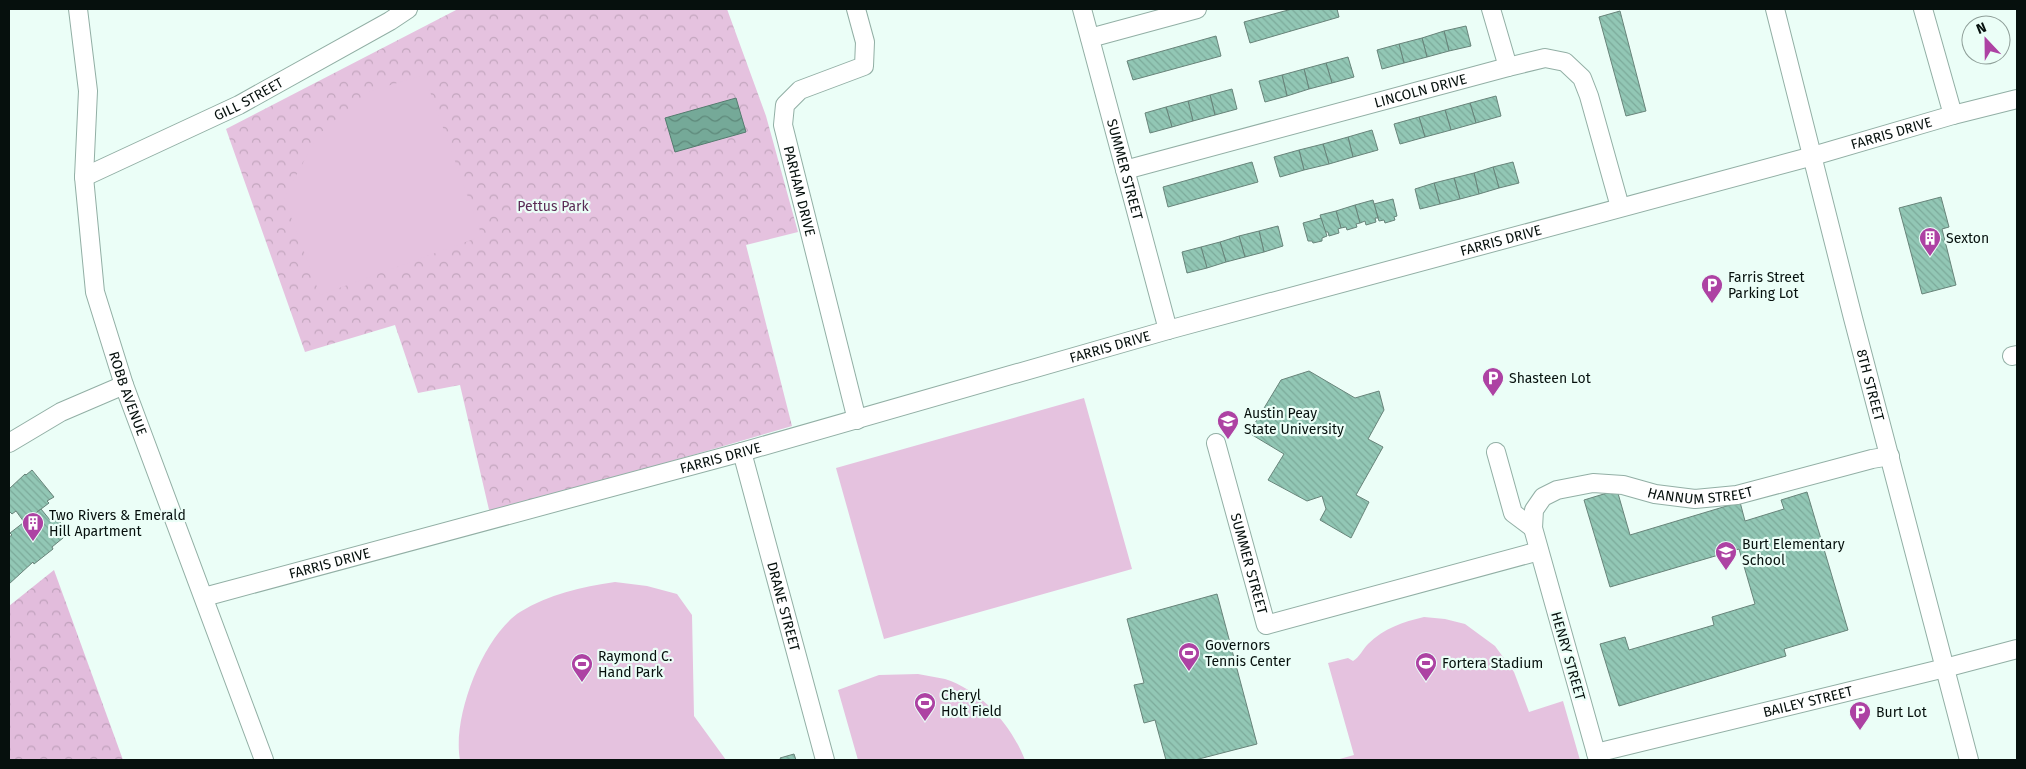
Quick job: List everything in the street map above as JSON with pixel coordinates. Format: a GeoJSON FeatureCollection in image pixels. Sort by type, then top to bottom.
{"type":"FeatureCollection","features":[{"type":"Feature","properties":{"kind":"street","name":"ROBB AVENUE"},"geometry":{"type":"LineString","coordinates":[[78,9],[88,91],[84,177],[95,292],[124,385],[264,760]]}},
{"type":"Feature","properties":{"kind":"street","name":"GILL STREET"},"geometry":{"type":"LineString","coordinates":[[84,177],[239,105],[390,21],[408,9]]}},
{"type":"Feature","properties":{"kind":"street","name":"PARHAM DRIVE"},"geometry":{"type":"LineString","coordinates":[[856,9],[865,42],[864,66],[800,90],[785,105],[782,125],[857,420]]}},
{"type":"Feature","properties":{"kind":"street","name":"SUMMER STREET"},"geometry":{"type":"LineString","coordinates":[[1082,9],[1168,330]]}},
{"type":"Feature","properties":{"kind":"street"},"geometry":{"type":"LineString","coordinates":[[1090,38],[1197,9]]}},
{"type":"Feature","properties":{"kind":"street"},"geometry":{"type":"LineString","coordinates":[[1491,9],[1508,67]]}},
{"type":"Feature","properties":{"kind":"street","name":"8TH STREET"},"geometry":{"type":"LineString","coordinates":[[1775,9],[1854,323],[1968,760]]}},
{"type":"Feature","properties":{"kind":"street"},"geometry":{"type":"LineString","coordinates":[[1922,9],[1953,115]]}},
{"type":"Feature","properties":{"kind":"street","name":"LINCOLN DRIVE"},"geometry":{"type":"LineString","coordinates":[[1125,170],[1545,58],[1565,62],[1582,78],[1620,207]]}},
{"type":"Feature","properties":{"kind":"street","name":"FARRIS DRIVE"},"geometry":{"type":"LineString","coordinates":[[204,597],[742,452],[1168,330],[2017,99]]}},
{"type":"Feature","properties":{"kind":"street"},"geometry":{"type":"LineString","coordinates":[[9,443],[61,412],[124,385]]}},
{"type":"Feature","properties":{"kind":"street","name":"SUMMER STREET"},"geometry":{"type":"LineString","coordinates":[[1216,443],[1266,625],[1539,551]]}},
{"type":"Feature","properties":{"kind":"street","name":"DRANE STREET"},"geometry":{"type":"LineString","coordinates":[[742,452],[825,760]]}},
{"type":"Feature","properties":{"kind":"street"},"geometry":{"type":"LineString","coordinates":[[1496,452],[1514,513],[1533,528]]}},
{"type":"Feature","properties":{"kind":"street","name":"HANNUM STREET"},"geometry":{"type":"LineString","coordinates":[[1539,551],[1533,528],[1534,510],[1543,497],[1557,490],[1594,483],[1623,485],[1655,494],[1695,499],[1737,495],[1872,459],[1890,456]]}},
{"type":"Feature","properties":{"kind":"street","name":"HENRY STREET"},"geometry":{"type":"LineString","coordinates":[[1539,551],[1597,757]]}},
{"type":"Feature","properties":{"kind":"street","name":"BAILEY STREET"},"geometry":{"type":"LineString","coordinates":[[1597,757],[2017,648]]}},
{"type":"Feature","properties":{"kind":"green space","name":"Pettus Park"},"geometry":{"type":"Polygon","coordinates":[[[458,9],[727,9],[766,116],[798,232],[746,245],[792,426],[490,514],[460,385],[418,393],[395,325],[305,352],[226,129],[458,9]]]}},
{"type":"Feature","properties":{"kind":"green space"},"geometry":{"type":"Polygon","coordinates":[[[424,75],[482,236],[320,295],[284,198],[318,135],[367,92],[424,75]]]}},
{"type":"Feature","properties":{"kind":"green space"},"geometry":{"type":"Polygon","coordinates":[[[1084,398],[1132,569],[884,639],[836,468],[1084,398]]]}},
{"type":"Feature","properties":{"kind":"green space"},"geometry":{"type":"Polygon","coordinates":[[[54,570],[123,760],[9,760],[9,606],[54,570]]]}},
{"type":"Feature","properties":{"kind":"green space","name":"Raymond C. Hand Park"},"geometry":{"type":"Polygon","coordinates":[[[615,582],[647,586],[677,594],[692,615],[694,716],[726,760],[460,760],[461,722],[473,679],[494,639],[506,623],[520,612],[542,600],[590,586],[615,582]]]}},
{"type":"Feature","properties":{"kind":"green space","name":"Fortera Stadium"},"geometry":{"type":"Polygon","coordinates":[[[1424,617],[1445,619],[1465,624],[1495,646],[1514,672],[1529,712],[1563,701],[1580,760],[1336,760],[1354,755],[1328,663],[1348,658],[1353,661],[1374,638],[1401,624],[1424,617]]]}},
{"type":"Feature","properties":{"kind":"green space","name":"Cheryl Holt Field"},"geometry":{"type":"Polygon","coordinates":[[[918,674],[945,679],[958,684],[983,701],[994,711],[1012,734],[1025,760],[858,760],[838,690],[879,675],[918,674]]]}},
{"type":"Feature","properties":{"kind":"water"},"geometry":{"type":"Polygon","coordinates":[[[736,98],[746,132],[675,152],[665,118],[736,98]]]}},
{"type":"Feature","properties":{"kind":"building"},"geometry":{"type":"Polygon","coordinates":[[[1292,9],[1337,9],[1339,17],[1250,43],[1244,22],[1292,9]]]}},
{"type":"Feature","properties":{"kind":"building"},"geometry":{"type":"Polygon","coordinates":[[[1620,11],[1646,111],[1626,116],[1599,17],[1620,11]]]}},
{"type":"Feature","properties":{"kind":"building"},"geometry":{"type":"Polygon","coordinates":[[[1466,26],[1471,46],[1449,51],[1444,31],[1466,26]]]}},
{"type":"Feature","properties":{"kind":"building"},"geometry":{"type":"Polygon","coordinates":[[[1444,31],[1449,51],[1427,57],[1422,38],[1444,31]]]}},
{"type":"Feature","properties":{"kind":"building"},"geometry":{"type":"Polygon","coordinates":[[[1216,36],[1221,56],[1133,80],[1127,61],[1216,36]]]}},
{"type":"Feature","properties":{"kind":"building"},"geometry":{"type":"Polygon","coordinates":[[[1422,38],[1427,57],[1404,63],[1399,44],[1422,38]]]}},
{"type":"Feature","properties":{"kind":"building"},"geometry":{"type":"Polygon","coordinates":[[[1399,44],[1404,63],[1382,69],[1377,50],[1399,44]]]}},
{"type":"Feature","properties":{"kind":"building"},"geometry":{"type":"Polygon","coordinates":[[[1348,57],[1354,77],[1332,83],[1326,63],[1348,57]]]}},
{"type":"Feature","properties":{"kind":"building"},"geometry":{"type":"Polygon","coordinates":[[[1326,63],[1332,83],[1309,89],[1304,69],[1326,63]]]}},
{"type":"Feature","properties":{"kind":"building"},"geometry":{"type":"Polygon","coordinates":[[[1304,69],[1309,89],[1287,96],[1282,75],[1304,69]]]}},
{"type":"Feature","properties":{"kind":"building"},"geometry":{"type":"Polygon","coordinates":[[[1282,75],[1287,96],[1265,102],[1259,81],[1282,75]]]}},
{"type":"Feature","properties":{"kind":"building"},"geometry":{"type":"Polygon","coordinates":[[[1232,89],[1237,109],[1215,115],[1210,95],[1232,89]]]}},
{"type":"Feature","properties":{"kind":"building"},"geometry":{"type":"Polygon","coordinates":[[[1210,95],[1215,115],[1193,121],[1188,101],[1210,95]]]}},
{"type":"Feature","properties":{"kind":"building"},"geometry":{"type":"Polygon","coordinates":[[[1496,96],[1501,116],[1476,123],[1470,103],[1496,96]]]}},
{"type":"Feature","properties":{"kind":"building"},"geometry":{"type":"Polygon","coordinates":[[[1188,101],[1193,121],[1172,127],[1166,107],[1188,101]]]}},
{"type":"Feature","properties":{"kind":"building"},"geometry":{"type":"Polygon","coordinates":[[[1470,103],[1476,123],[1451,130],[1445,110],[1470,103]]]}},
{"type":"Feature","properties":{"kind":"building"},"geometry":{"type":"Polygon","coordinates":[[[1166,107],[1172,127],[1150,133],[1145,113],[1166,107]]]}},
{"type":"Feature","properties":{"kind":"building"},"geometry":{"type":"Polygon","coordinates":[[[1445,110],[1451,130],[1425,137],[1419,117],[1445,110]]]}},
{"type":"Feature","properties":{"kind":"building"},"geometry":{"type":"Polygon","coordinates":[[[1419,117],[1425,137],[1400,144],[1394,124],[1419,117]]]}},
{"type":"Feature","properties":{"kind":"building"},"geometry":{"type":"Polygon","coordinates":[[[1372,130],[1378,150],[1353,157],[1348,137],[1372,130]]]}},
{"type":"Feature","properties":{"kind":"building"},"geometry":{"type":"Polygon","coordinates":[[[1348,137],[1353,157],[1329,164],[1323,144],[1348,137]]]}},
{"type":"Feature","properties":{"kind":"building"},"geometry":{"type":"Polygon","coordinates":[[[1323,144],[1329,164],[1304,170],[1299,150],[1323,144]]]}},
{"type":"Feature","properties":{"kind":"building"},"geometry":{"type":"Polygon","coordinates":[[[1299,150],[1304,170],[1280,177],[1274,157],[1299,150]]]}},
{"type":"Feature","properties":{"kind":"building"},"geometry":{"type":"Polygon","coordinates":[[[1252,162],[1258,182],[1168,207],[1163,187],[1252,162]]]}},
{"type":"Feature","properties":{"kind":"building"},"geometry":{"type":"Polygon","coordinates":[[[1513,162],[1519,183],[1499,188],[1493,167],[1513,162]]]}},
{"type":"Feature","properties":{"kind":"building"},"geometry":{"type":"Polygon","coordinates":[[[1493,167],[1499,188],[1479,194],[1474,173],[1493,167]]]}},
{"type":"Feature","properties":{"kind":"building"},"geometry":{"type":"Polygon","coordinates":[[[1474,173],[1479,194],[1460,199],[1454,178],[1474,173]]]}},
{"type":"Feature","properties":{"kind":"building"},"geometry":{"type":"Polygon","coordinates":[[[1454,178],[1460,199],[1440,204],[1434,183],[1454,178]]]}},
{"type":"Feature","properties":{"kind":"building"},"geometry":{"type":"Polygon","coordinates":[[[1434,183],[1440,204],[1420,209],[1415,189],[1434,183]]]}},
{"type":"Feature","properties":{"kind":"building","name":"Sexton"},"geometry":{"type":"Polygon","coordinates":[[[1941,197],[1949,227],[1942,229],[1956,285],[1922,294],[1899,208],[1941,197]]]}},
{"type":"Feature","properties":{"kind":"building"},"geometry":{"type":"Polygon","coordinates":[[[1393,199],[1397,216],[1394,217],[1395,220],[1385,223],[1384,220],[1379,221],[1374,204],[1393,199]]]}},
{"type":"Feature","properties":{"kind":"building"},"geometry":{"type":"Polygon","coordinates":[[[1373,200],[1378,218],[1375,218],[1376,222],[1366,225],[1365,221],[1360,223],[1355,205],[1373,200]]]}},
{"type":"Feature","properties":{"kind":"building"},"geometry":{"type":"Polygon","coordinates":[[[1355,205],[1360,223],[1356,224],[1357,227],[1347,230],[1346,227],[1341,228],[1336,211],[1355,205]]]}},
{"type":"Feature","properties":{"kind":"building"},"geometry":{"type":"Polygon","coordinates":[[[1336,211],[1341,228],[1338,229],[1339,233],[1329,236],[1328,232],[1325,232],[1320,215],[1336,211]]]}},
{"type":"Feature","properties":{"kind":"building"},"geometry":{"type":"Polygon","coordinates":[[[1321,218],[1327,236],[1322,238],[1322,241],[1313,243],[1308,241],[1303,223],[1321,218]]]}},
{"type":"Feature","properties":{"kind":"building"},"geometry":{"type":"Polygon","coordinates":[[[1278,226],[1283,246],[1264,252],[1259,231],[1278,226]]]}},
{"type":"Feature","properties":{"kind":"building"},"geometry":{"type":"Polygon","coordinates":[[[1259,231],[1264,252],[1245,257],[1239,236],[1259,231]]]}},
{"type":"Feature","properties":{"kind":"building"},"geometry":{"type":"Polygon","coordinates":[[[1239,236],[1245,257],[1226,262],[1220,242],[1239,236]]]}},
{"type":"Feature","properties":{"kind":"building"},"geometry":{"type":"Polygon","coordinates":[[[1220,242],[1226,262],[1207,268],[1201,247],[1220,242]]]}},
{"type":"Feature","properties":{"kind":"building"},"geometry":{"type":"Polygon","coordinates":[[[1201,247],[1207,268],[1187,273],[1182,252],[1201,247]]]}},
{"type":"Feature","properties":{"kind":"building"},"geometry":{"type":"Polygon","coordinates":[[[1309,371],[1355,398],[1379,391],[1384,410],[1368,439],[1383,447],[1356,495],[1369,502],[1351,538],[1320,520],[1326,509],[1322,496],[1307,501],[1268,480],[1284,454],[1249,433],[1281,380],[1309,371]]]}},
{"type":"Feature","properties":{"kind":"building","name":"Two Rivers & Emerald Hill Apartment"},"geometry":{"type":"Polygon","coordinates":[[[32,470],[54,497],[24,522],[16,511],[12,514],[9,511],[9,489],[32,470]]]}},
{"type":"Feature","properties":{"kind":"building"},"geometry":{"type":"Polygon","coordinates":[[[1617,490],[1630,535],[1740,502],[1745,521],[1784,509],[1781,500],[1807,492],[1848,630],[1784,649],[1786,656],[1619,706],[1600,644],[1625,637],[1629,650],[1714,625],[1712,617],[1755,604],[1739,549],[1610,587],[1584,500],[1617,490]]]}},
{"type":"Feature","properties":{"kind":"building","name":"Two Rivers & Emerald Hill Apartment"},"geometry":{"type":"Polygon","coordinates":[[[41,509],[50,520],[55,516],[69,533],[52,547],[53,549],[34,564],[33,562],[9,584],[9,537],[12,535],[10,533],[41,509]]]}},
{"type":"Feature","properties":{"kind":"building","name":"Governors Tennis Center"},"geometry":{"type":"Polygon","coordinates":[[[1217,594],[1257,744],[1195,760],[1166,760],[1155,720],[1144,723],[1134,685],[1144,683],[1127,619],[1217,594]]]}},
{"type":"Feature","properties":{"kind":"building"},"geometry":{"type":"Polygon","coordinates":[[[794,754],[796,760],[781,760],[780,758],[794,754]]]}},
{"type":"Feature","properties":{"kind":"place","name":"Sexton"},"geometry":{"type":"Point","coordinates":[1930,257]}},
{"type":"Feature","properties":{"kind":"place","name":"Farris Street Parking Lot"},"geometry":{"type":"Point","coordinates":[1712,304]}},
{"type":"Feature","properties":{"kind":"place","name":"Shasteen Lot"},"geometry":{"type":"Point","coordinates":[1493,397]}},
{"type":"Feature","properties":{"kind":"place","name":"Austin Peay State University"},"geometry":{"type":"Point","coordinates":[1228,440]}},
{"type":"Feature","properties":{"kind":"place","name":"Two Rivers & Emerald Hill Apartment"},"geometry":{"type":"Point","coordinates":[33,542]}},
{"type":"Feature","properties":{"kind":"place","name":"Burt Elementary School"},"geometry":{"type":"Point","coordinates":[1726,571]}},
{"type":"Feature","properties":{"kind":"place","name":"Governors Tennis Center"},"geometry":{"type":"Point","coordinates":[1189,672]}},
{"type":"Feature","properties":{"kind":"place","name":"Fortera Stadium"},"geometry":{"type":"Point","coordinates":[1426,682]}},
{"type":"Feature","properties":{"kind":"place","name":"Raymond C. Hand Park"},"geometry":{"type":"Point","coordinates":[582,683]}},
{"type":"Feature","properties":{"kind":"place","name":"Cheryl Holt Field"},"geometry":{"type":"Point","coordinates":[925,722]}},
{"type":"Feature","properties":{"kind":"place","name":"Burt Lot"},"geometry":{"type":"Point","coordinates":[1860,731]}}]}
